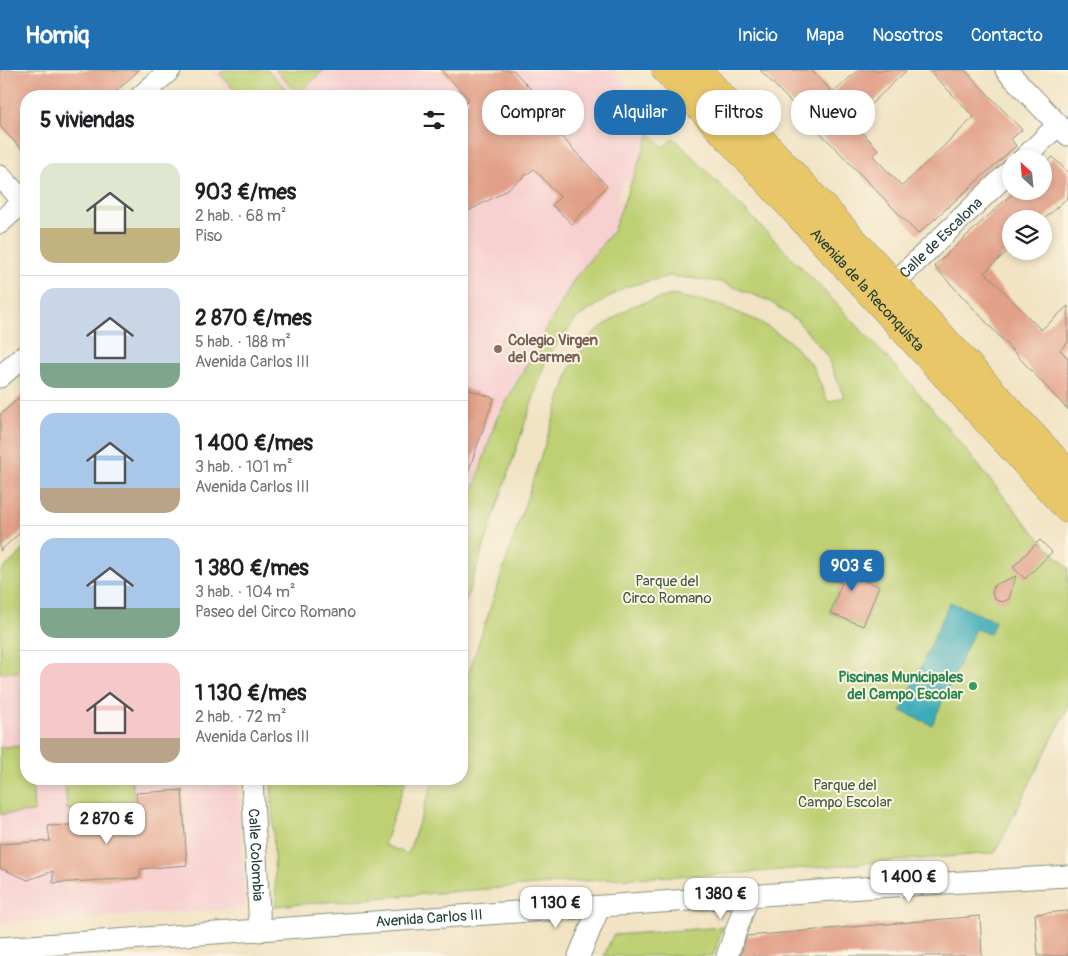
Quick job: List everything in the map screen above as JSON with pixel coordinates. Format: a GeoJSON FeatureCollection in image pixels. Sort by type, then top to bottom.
{"type":"FeatureCollection","features":[{"type":"Feature","properties":{"kind":"main road","name":"Avenida de la Reconquista"},"geometry":{"type":"LineString","coordinates":[[666,70],[1068,509]]}},
{"type":"Feature","properties":{"kind":"main road","name":"Avenida de la Reconquista"},"geometry":{"type":"LineString","coordinates":[[697,70],[892,285],[1068,474]]}},
{"type":"Feature","properties":{"kind":"street"},"geometry":{"type":"LineString","coordinates":[[1006,70],[1063,130],[1035,150]]}},
{"type":"Feature","properties":{"kind":"street"},"geometry":{"type":"LineString","coordinates":[[146,90],[163,72]]}},
{"type":"Feature","properties":{"kind":"street"},"geometry":{"type":"LineString","coordinates":[[0,176],[20,196]]}},
{"type":"Feature","properties":{"kind":"street","name":"Calle de Escalona"},"geometry":{"type":"LineString","coordinates":[[892,285],[1002,179]]}},
{"type":"Feature","properties":{"kind":"street"},"geometry":{"type":"LineString","coordinates":[[0,223],[20,205]]}},
{"type":"Feature","properties":{"kind":"street"},"geometry":{"type":"LineString","coordinates":[[0,377],[20,359]]}},
{"type":"Feature","properties":{"kind":"street","name":"Calle Colombia"},"geometry":{"type":"LineString","coordinates":[[252,785],[260,931]]}},
{"type":"Feature","properties":{"kind":"street","name":"Avenida Carlos III"},"geometry":{"type":"LineString","coordinates":[[0,948],[599,908],[748,896],[1068,876]]}},
{"type":"Feature","properties":{"kind":"street"},"geometry":{"type":"LineString","coordinates":[[727,956],[748,896]]}},
{"type":"Feature","properties":{"kind":"street"},"geometry":{"type":"LineString","coordinates":[[580,956],[599,908]]}},
{"type":"Feature","properties":{"kind":"shaded area","name":"Colegio Virgen del Carmen"},"geometry":{"type":"Polygon","coordinates":[[[210,70],[614,70],[632,90],[594,90],[594,135],[649,135],[632,183],[623,180],[616,199],[625,202],[613,231],[575,278],[496,420],[468,507],[468,90],[228,90],[210,70]]]}},
{"type":"Feature","properties":{"kind":"shaded area"},"geometry":{"type":"Polygon","coordinates":[[[20,671],[20,785],[238,785],[245,908],[0,923],[0,673],[20,671]]]}},
{"type":"Feature","properties":{"kind":"green space"},"geometry":{"type":"Polygon","coordinates":[[[224,70],[268,70],[286,90],[235,90],[220,74],[224,70]]]}},
{"type":"Feature","properties":{"kind":"green space"},"geometry":{"type":"Polygon","coordinates":[[[275,70],[324,70],[302,90],[294,90],[275,70]]]}},
{"type":"Feature","properties":{"kind":"green space","name":"Parque del Circo Romano"},"geometry":{"type":"Polygon","coordinates":[[[649,135],[652,135],[663,147],[674,138],[822,288],[880,350],[928,404],[1026,523],[1068,568],[1068,707],[995,853],[743,873],[610,879],[276,906],[271,785],[404,785],[384,845],[408,854],[432,785],[468,785],[468,675],[570,369],[592,334],[632,306],[672,295],[718,304],[760,322],[788,340],[812,365],[828,402],[844,397],[827,356],[798,321],[769,301],[721,282],[670,276],[625,287],[577,318],[547,357],[468,594],[468,507],[496,420],[575,278],[613,231],[649,135]],[[830,578],[842,583],[830,613],[863,626],[879,586],[857,578],[830,578]]]}},
{"type":"Feature","properties":{"kind":"green space"},"geometry":{"type":"Polygon","coordinates":[[[20,554],[20,671],[0,673],[0,572],[20,554]]]}},
{"type":"Feature","properties":{"kind":"green space"},"geometry":{"type":"Polygon","coordinates":[[[20,746],[20,785],[32,785],[34,812],[0,814],[0,747],[20,746]]]}},
{"type":"Feature","properties":{"kind":"green space"},"geometry":{"type":"Polygon","coordinates":[[[65,785],[132,785],[134,805],[67,810],[65,785]]]}},
{"type":"Feature","properties":{"kind":"green space"},"geometry":{"type":"Polygon","coordinates":[[[723,927],[713,956],[604,956],[613,935],[723,927]]]}},
{"type":"Feature","properties":{"kind":"water"},"geometry":{"type":"Polygon","coordinates":[[[950,602],[995,621],[990,634],[975,629],[932,725],[901,711],[950,602]]]}},
{"type":"Feature","properties":{"kind":"building"},"geometry":{"type":"Polygon","coordinates":[[[0,70],[139,70],[117,90],[20,90],[20,148],[0,126],[0,70]]]}},
{"type":"Feature","properties":{"kind":"building"},"geometry":{"type":"Polygon","coordinates":[[[441,70],[513,70],[532,90],[482,90],[482,135],[560,135],[607,186],[572,224],[552,205],[560,197],[534,169],[502,193],[468,211],[468,90],[460,90],[441,70]]]}},
{"type":"Feature","properties":{"kind":"building"},"geometry":{"type":"Polygon","coordinates":[[[760,70],[811,70],[830,90],[791,90],[791,102],[760,70]]]}},
{"type":"Feature","properties":{"kind":"building"},"geometry":{"type":"Polygon","coordinates":[[[858,70],[907,70],[875,100],[875,90],[836,90],[858,70]]]}},
{"type":"Feature","properties":{"kind":"building"},"geometry":{"type":"Polygon","coordinates":[[[929,70],[965,70],[1022,130],[1011,139],[1016,146],[1012,150],[1002,150],[1002,159],[918,234],[823,135],[865,135],[879,150],[873,156],[902,186],[974,117],[929,70]]]}},
{"type":"Feature","properties":{"kind":"building"},"geometry":{"type":"Polygon","coordinates":[[[1052,158],[1068,173],[1068,197],[1052,212],[1052,210],[1002,210],[1002,256],[985,272],[1041,330],[1068,306],[1068,342],[1060,350],[1068,358],[1068,410],[934,266],[1005,200],[1052,200],[1052,158]]]}},
{"type":"Feature","properties":{"kind":"building"},"geometry":{"type":"Polygon","coordinates":[[[468,389],[494,398],[468,473],[468,389]]]}},
{"type":"Feature","properties":{"kind":"building"},"geometry":{"type":"Polygon","coordinates":[[[20,397],[20,533],[0,551],[0,415],[20,397]]]}},
{"type":"Feature","properties":{"kind":"building"},"geometry":{"type":"Polygon","coordinates":[[[1040,540],[1052,552],[1025,579],[1013,567],[1040,540]]]}},
{"type":"Feature","properties":{"kind":"building"},"geometry":{"type":"Polygon","coordinates":[[[838,556],[862,565],[857,578],[879,586],[863,626],[830,613],[842,583],[829,579],[838,556]]]}},
{"type":"Feature","properties":{"kind":"building"},"geometry":{"type":"Polygon","coordinates":[[[1016,576],[1009,599],[1002,602],[996,600],[992,594],[994,585],[1016,576]]]}},
{"type":"Feature","properties":{"kind":"building"},"geometry":{"type":"Polygon","coordinates":[[[182,790],[187,865],[140,869],[140,878],[53,883],[53,871],[28,880],[0,868],[0,844],[50,841],[48,826],[139,822],[136,793],[182,790]]]}},
{"type":"Feature","properties":{"kind":"building"},"geometry":{"type":"Polygon","coordinates":[[[1068,911],[1068,956],[1038,956],[1035,914],[1068,911]]]}},
{"type":"Feature","properties":{"kind":"building"},"geometry":{"type":"Polygon","coordinates":[[[980,916],[982,956],[740,956],[747,936],[980,916]]]}},
{"type":"Feature","properties":{"kind":"place","name":"Colegio Virgen del Carmen"},"geometry":{"type":"Point","coordinates":[498,349]}},
{"type":"Feature","properties":{"kind":"place","name":"Piscinas Municipales del Campo Escolar"},"geometry":{"type":"Point","coordinates":[973,686]}},
{"type":"Feature","properties":{"kind":"park label","name":"Parque del Campo Escolar"},"geometry":{"type":"Point","coordinates":[845,794]}}]}
